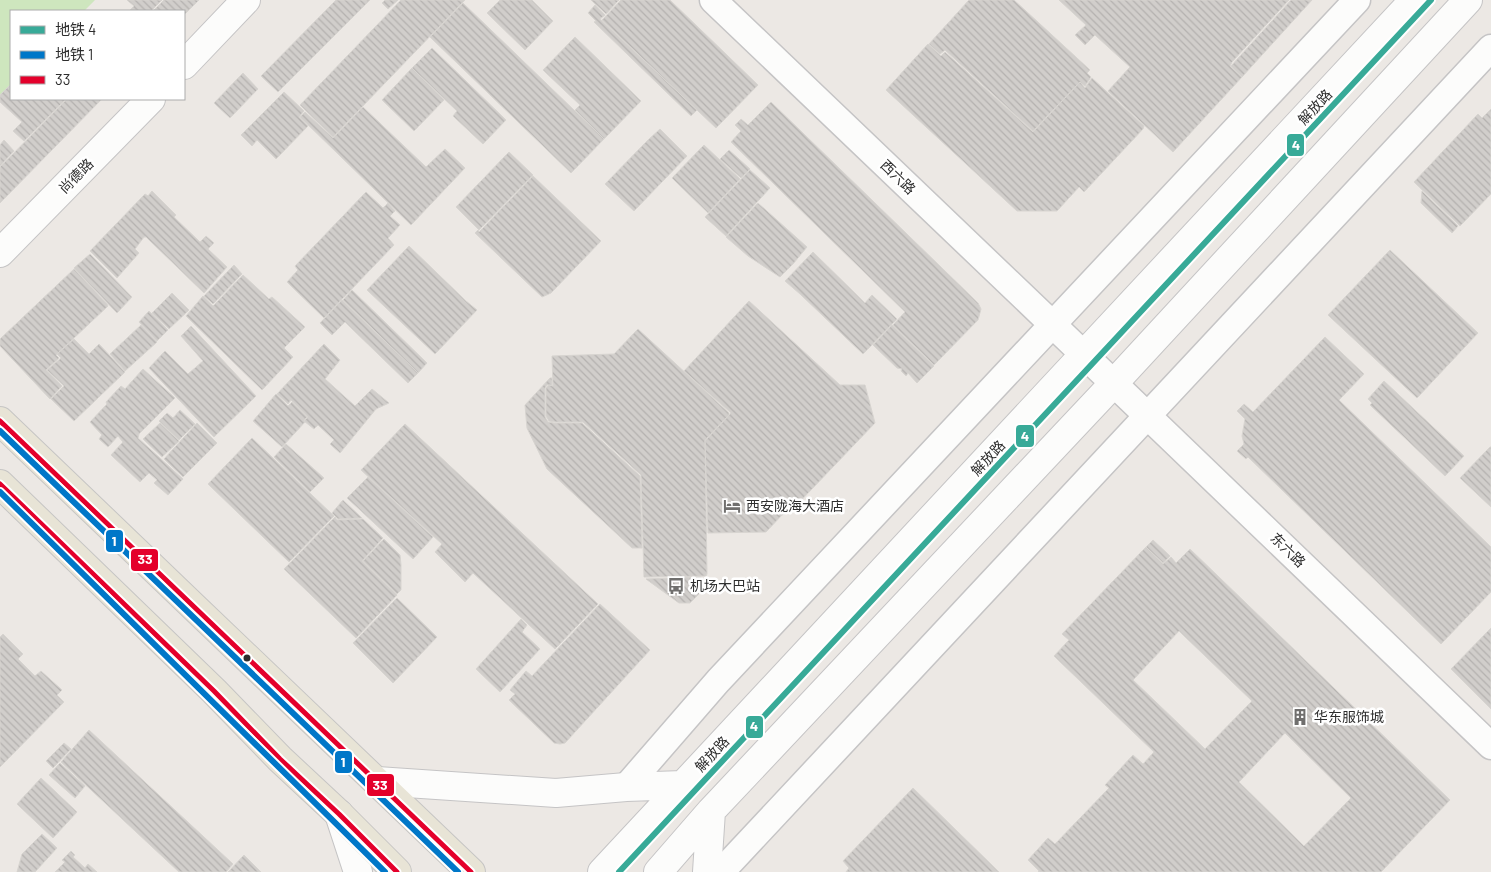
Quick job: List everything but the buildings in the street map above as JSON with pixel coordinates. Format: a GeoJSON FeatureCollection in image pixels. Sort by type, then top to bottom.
{"type":"FeatureCollection","features":[{"type":"Feature","properties":{"kind":"main road"},"geometry":{"type":"LineString","coordinates":[[185,64],[246,0]]}},
{"type":"Feature","properties":{"kind":"main road","name":"解放路"},"geometry":{"type":"LineString","coordinates":[[602,872],[1414,0]]}},
{"type":"Feature","properties":{"kind":"main road"},"geometry":{"type":"LineString","coordinates":[[658,872],[711,811],[1114,383],[1468,0]]}},
{"type":"Feature","properties":{"kind":"main road","name":"尚德路"},"geometry":{"type":"LineString","coordinates":[[0,253],[150,100]]}},
{"type":"Feature","properties":{"kind":"main road"},"geometry":{"type":"LineString","coordinates":[[0,420],[471,872]]}},
{"type":"Feature","properties":{"kind":"main road"},"geometry":{"type":"LineString","coordinates":[[0,484],[214,691],[280,759],[397,872]]}},
{"type":"Feature","properties":{"kind":"main road"},"geometry":{"type":"LineString","coordinates":[[377,781],[556,793],[626,787],[683,785]]}},
{"type":"Feature","properties":{"kind":"main road"},"geometry":{"type":"LineString","coordinates":[[707,872],[711,811]]}},
{"type":"Feature","properties":{"kind":"main road"},"geometry":{"type":"LineString","coordinates":[[339,814],[358,872]]}},
{"type":"Feature","properties":{"kind":"street","name":"西六路"},"geometry":{"type":"LineString","coordinates":[[713,0],[1084,354]]}},
{"type":"Feature","properties":{"kind":"street"},"geometry":{"type":"LineString","coordinates":[[626,787],[718,681],[1357,0]]}},
{"type":"Feature","properties":{"kind":"street"},"geometry":{"type":"LineString","coordinates":[[721,872],[1491,48]]}},
{"type":"Feature","properties":{"kind":"street","name":"东六路"},"geometry":{"type":"LineString","coordinates":[[1084,354],[1491,746]]}},
{"type":"Feature","properties":{"kind":"green space"},"geometry":{"type":"Polygon","coordinates":[[[0,0],[95,0],[85,10],[10,10],[10,87],[0,98],[0,0]]]}},
{"type":"Feature","properties":{"kind":"metro line","name":"4"},"geometry":{"type":"LineString","coordinates":[[619,872],[1431,0]]}},
{"type":"Feature","properties":{"kind":"metro line","name":"1"},"geometry":{"type":"LineString","coordinates":[[0,431],[458,872]]}},
{"type":"Feature","properties":{"kind":"metro line","name":"1"},"geometry":{"type":"LineString","coordinates":[[0,492],[385,872]]}},
{"type":"Feature","properties":{"kind":"transit line","name":"33"},"geometry":{"type":"LineString","coordinates":[[0,421],[471,872]]}},
{"type":"Feature","properties":{"kind":"transit line","name":"33"},"geometry":{"type":"LineString","coordinates":[[0,484],[214,691],[280,759],[397,872]]}},
{"type":"Feature","properties":{"kind":"place","name":"西安陇海大酒店"},"geometry":{"type":"Point","coordinates":[732,506]}},
{"type":"Feature","properties":{"kind":"place","name":"机场大巴站"},"geometry":{"type":"Point","coordinates":[676,586]}},
{"type":"Feature","properties":{"kind":"place","name":"华东服饰城"},"geometry":{"type":"Point","coordinates":[1300,717]}}]}
